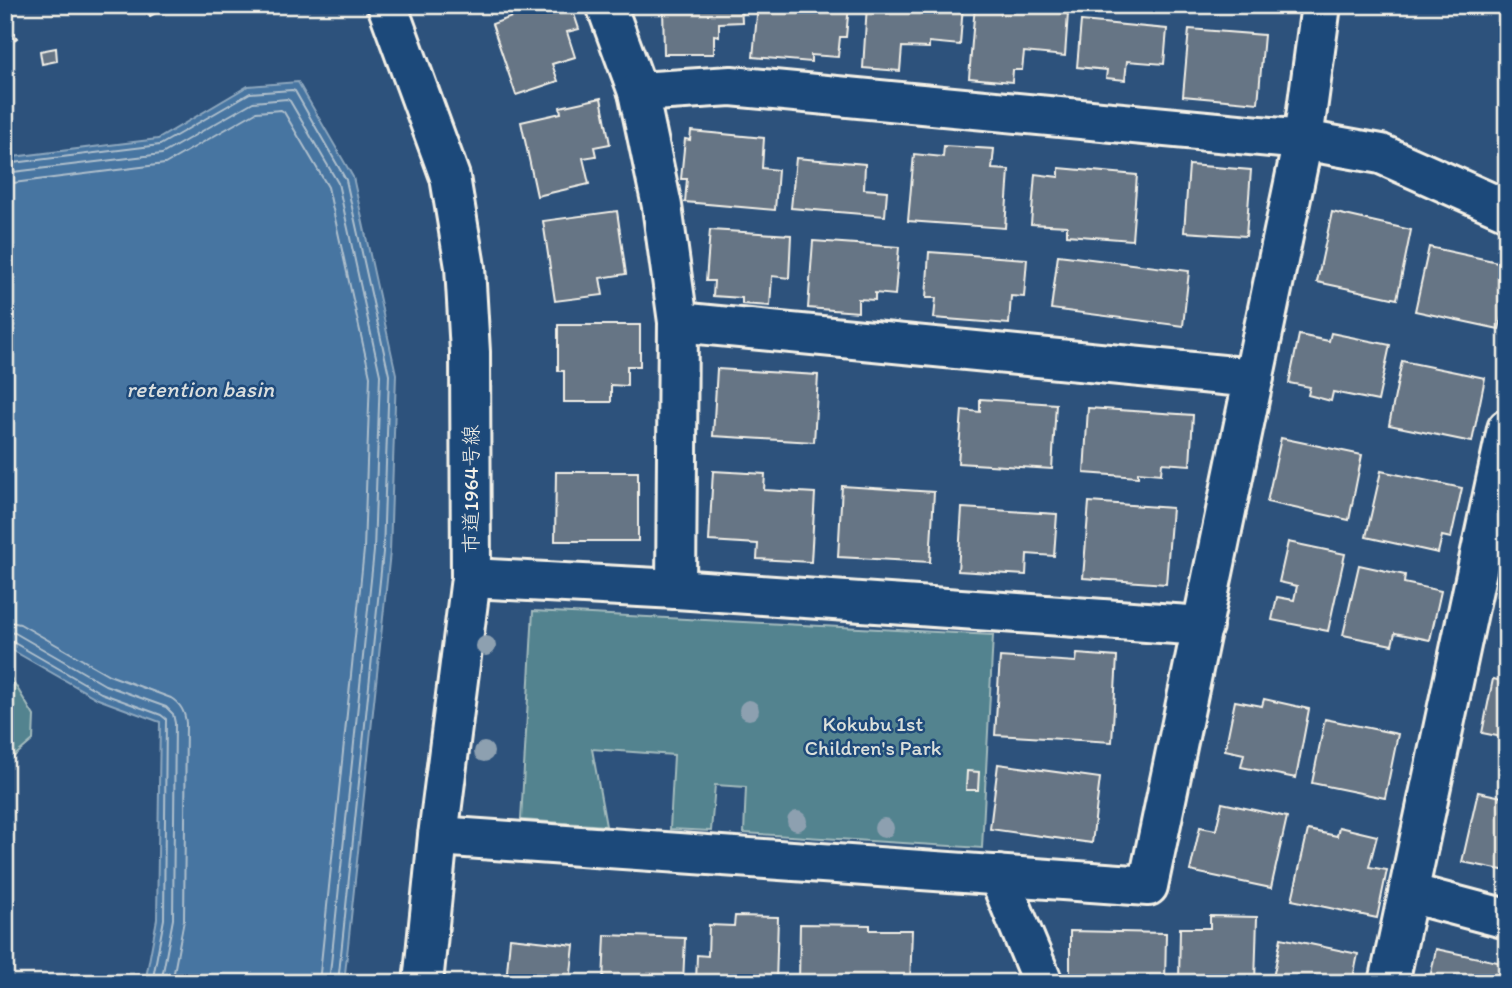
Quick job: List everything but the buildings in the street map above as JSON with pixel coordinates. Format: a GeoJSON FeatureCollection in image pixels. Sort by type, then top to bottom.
{"type":"FeatureCollection","features":[{"type":"Feature","properties":{"kind":"street","name":"市道1964号線"},"geometry":{"type":"LineString","coordinates":[[387,5],[450,177],[466,267],[470,352],[471,578],[438,836],[423,983]]}},
{"type":"Feature","properties":{"kind":"street"},"geometry":{"type":"LineString","coordinates":[[606,5],[638,92],[662,206],[678,322],[676,589]]}},
{"type":"Feature","properties":{"kind":"street"},"geometry":{"type":"LineString","coordinates":[[438,836],[1148,886],[1303,140],[1321,5]]}},
{"type":"Feature","properties":{"kind":"street"},"geometry":{"type":"LineString","coordinates":[[638,92],[731,86],[1303,140],[1381,153],[1507,210]]}},
{"type":"Feature","properties":{"kind":"street"},"geometry":{"type":"LineString","coordinates":[[678,322],[1254,378]]}},
{"type":"Feature","properties":{"kind":"street"},"geometry":{"type":"LineString","coordinates":[[1389,983],[1507,429]]}},
{"type":"Feature","properties":{"kind":"street"},"geometry":{"type":"LineString","coordinates":[[471,578],[676,589],[1203,626]]}},
{"type":"Feature","properties":{"kind":"street"},"geometry":{"type":"LineString","coordinates":[[998,874],[1043,983]]}},
{"type":"Feature","properties":{"kind":"street"},"geometry":{"type":"LineString","coordinates":[[1409,893],[1507,919]]}},
{"type":"Feature","properties":{"kind":"green space","name":"Kokubu 1st Children's Park"},"geometry":{"type":"Polygon","coordinates":[[[533,611],[993,635],[982,848],[744,833],[746,787],[715,785],[711,831],[670,829],[674,755],[592,749],[606,826],[521,820],[533,611]]]}},
{"type":"Feature","properties":{"kind":"green space"},"geometry":{"type":"Polygon","coordinates":[[[5,668],[34,716],[33,740],[5,764],[5,668]]]}},
{"type":"Feature","properties":{"kind":"water","name":"retention basin"},"geometry":{"type":"Polygon","coordinates":[[[298,82],[353,177],[396,374],[390,552],[344,983],[145,983],[157,919],[160,722],[98,699],[5,646],[5,158],[158,139],[248,86],[298,82]]]}}]}
